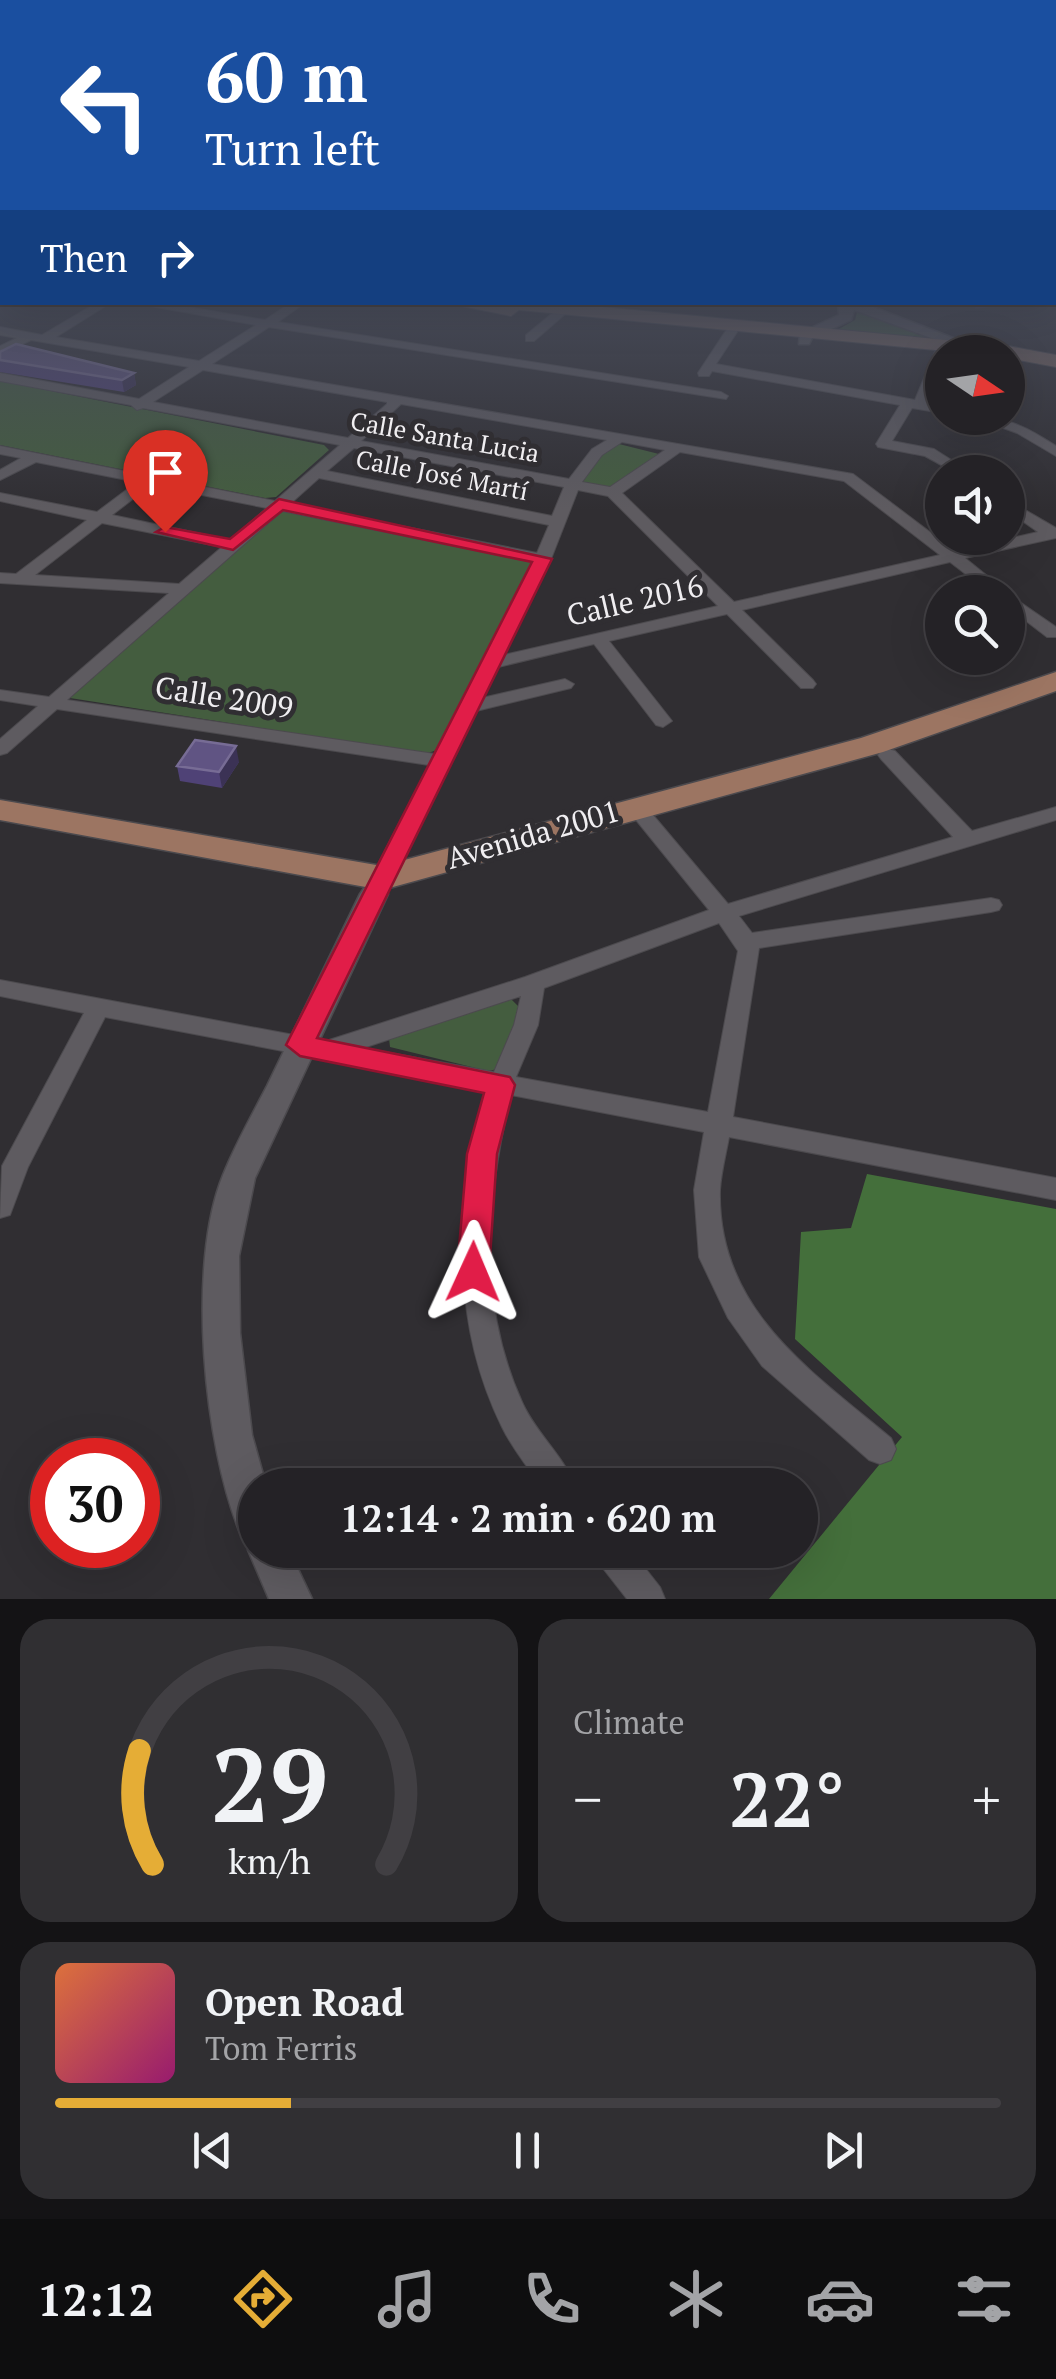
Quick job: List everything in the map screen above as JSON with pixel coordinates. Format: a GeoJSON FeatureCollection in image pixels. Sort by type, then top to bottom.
{"type":"FeatureCollection","features":[{"type":"Feature","properties":{"kind":"main road","name":"Avenida 2001"},"geometry":{"type":"LineString","coordinates":[[0,829],[378,886],[872,745],[1056,681]]}},
{"type":"Feature","properties":{"kind":"main road","name":"Avenida 2001"},"geometry":{"type":"LineString","coordinates":[[642,813],[888,755],[1056,696]]}},
{"type":"Feature","properties":{"kind":"main road","name":"Avenida 2001"},"geometry":{"type":"LineString","coordinates":[[0,810],[378,886]]}},
{"type":"Feature","properties":{"kind":"street"},"geometry":{"type":"LineString","coordinates":[[163,361],[848,477],[976,575]]}},
{"type":"Feature","properties":{"kind":"street"},"geometry":{"type":"LineString","coordinates":[[137,406],[204,361]]}},
{"type":"Feature","properties":{"kind":"street"},"geometry":{"type":"LineString","coordinates":[[497,361],[721,396]]}},
{"type":"Feature","properties":{"kind":"street"},"geometry":{"type":"LineString","coordinates":[[691,391],[713,361]]}},
{"type":"Feature","properties":{"kind":"street"},"geometry":{"type":"LineString","coordinates":[[709,367],[925,405]]}},
{"type":"Feature","properties":{"kind":"street","name":"Calle Santa Lucia"},"geometry":{"type":"LineString","coordinates":[[0,377],[348,446],[613,492]]}},
{"type":"Feature","properties":{"kind":"street"},"geometry":{"type":"LineString","coordinates":[[925,383],[883,444],[935,455]]}},
{"type":"Feature","properties":{"kind":"street"},"geometry":{"type":"LineString","coordinates":[[0,749],[348,446],[394,400]]}},
{"type":"Feature","properties":{"kind":"street"},"geometry":{"type":"LineString","coordinates":[[1036,440],[1056,433]]}},
{"type":"Feature","properties":{"kind":"street"},"geometry":{"type":"LineString","coordinates":[[1024,435],[1056,452]]}},
{"type":"Feature","properties":{"kind":"street"},"geometry":{"type":"LineString","coordinates":[[241,1468],[233,1435],[222,1333],[222,1256],[238,1178],[315,1047],[378,886],[543,559],[572,486],[597,452],[618,439]]}},
{"type":"Feature","properties":{"kind":"street"},"geometry":{"type":"LineString","coordinates":[[675,449],[613,492],[734,606],[807,684]]}},
{"type":"Feature","properties":{"kind":"street"},"geometry":{"type":"LineString","coordinates":[[0,450],[543,559]]}},
{"type":"Feature","properties":{"kind":"street"},"geometry":{"type":"LineString","coordinates":[[0,476],[32,458]]}},
{"type":"Feature","properties":{"kind":"street","name":"Calle José Martí"},"geometry":{"type":"LineString","coordinates":[[316,473],[560,522]]}},
{"type":"Feature","properties":{"kind":"street"},"geometry":{"type":"LineString","coordinates":[[20,579],[148,480]]}},
{"type":"Feature","properties":{"kind":"street"},"geometry":{"type":"LineString","coordinates":[[0,497],[233,545]]}},
{"type":"Feature","properties":{"kind":"street"},"geometry":{"type":"LineString","coordinates":[[1025,515],[1054,533]]}},
{"type":"Feature","properties":{"kind":"street","name":"Calle 2016"},"geometry":{"type":"LineString","coordinates":[[490,663],[1054,533]]}},
{"type":"Feature","properties":{"kind":"street"},"geometry":{"type":"LineString","coordinates":[[0,578],[182,589]]}},
{"type":"Feature","properties":{"kind":"street"},"geometry":{"type":"LineString","coordinates":[[1025,612],[1054,633]]}},
{"type":"Feature","properties":{"kind":"street"},"geometry":{"type":"LineString","coordinates":[[598,638],[663,721]]}},
{"type":"Feature","properties":{"kind":"street"},"geometry":{"type":"LineString","coordinates":[[468,707],[566,684]]}},
{"type":"Feature","properties":{"kind":"street","name":"Calle 2009"},"geometry":{"type":"LineString","coordinates":[[0,695],[440,762]]}},
{"type":"Feature","properties":{"kind":"street"},"geometry":{"type":"LineString","coordinates":[[888,755],[968,840]]}},
{"type":"Feature","properties":{"kind":"street"},"geometry":{"type":"LineString","coordinates":[[642,813],[745,942],[748,968],[715,1125],[707,1190],[713,1258],[738,1310],[772,1356],[880,1449]]}},
{"type":"Feature","properties":{"kind":"street"},"geometry":{"type":"LineString","coordinates":[[315,1047],[533,983],[723,913],[1056,814]]}},
{"type":"Feature","properties":{"kind":"street"},"geometry":{"type":"LineString","coordinates":[[745,942],[991,905]]}},
{"type":"Feature","properties":{"kind":"street"},"geometry":{"type":"LineString","coordinates":[[533,983],[534,1004],[500,1085],[482,1154],[473,1272],[481,1323],[512,1415],[548,1468]]}},
{"type":"Feature","properties":{"kind":"street"},"geometry":{"type":"LineString","coordinates":[[0,988],[1056,1189]]}},
{"type":"Feature","properties":{"kind":"street"},"geometry":{"type":"LineString","coordinates":[[0,1207],[15,1166],[99,1006]]}},
{"type":"Feature","properties":{"kind":"street"},"geometry":{"type":"LineString","coordinates":[[277,1568],[292,1599]]}},
{"type":"Feature","properties":{"kind":"street"},"geometry":{"type":"LineString","coordinates":[[624,1568],[648,1599]]}},
{"type":"Feature","properties":{"kind":"green space"},"geometry":{"type":"Polygon","coordinates":[[[0,381],[324,445],[329,450],[276,497],[265,498],[0,445],[0,381]]]}},
{"type":"Feature","properties":{"kind":"green space"},"geometry":{"type":"Polygon","coordinates":[[[619,444],[659,454],[610,487],[579,481],[595,459],[619,444]]]}},
{"type":"Feature","properties":{"kind":"green space"},"geometry":{"type":"Polygon","coordinates":[[[284,509],[532,562],[437,750],[425,754],[70,698],[284,509]]]}},
{"type":"Feature","properties":{"kind":"green space"},"geometry":{"type":"Polygon","coordinates":[[[509,997],[523,1011],[498,1069],[488,1071],[390,1047],[389,1038],[509,997]]]}},
{"type":"Feature","properties":{"kind":"green space"},"geometry":{"type":"Polygon","coordinates":[[[867,1174],[1056,1209],[1056,1599],[769,1599],[794,1568],[818,1568],[818,1539],[902,1437],[795,1339],[801,1232],[851,1228],[867,1174]]]}},
{"type":"Feature","properties":{"kind":"building"},"geometry":{"type":"Polygon","coordinates":[[[4,361],[84,361],[134,373],[122,380],[4,361]]]}},
{"type":"Feature","properties":{"kind":"building"},"geometry":{"type":"Polygon","coordinates":[[[195,740],[236,746],[219,772],[177,766],[195,740]]]}},
{"type":"Feature","properties":{"kind":"route"},"geometry":{"type":"LineString","coordinates":[[165,532],[233,545],[279,504],[543,559],[300,1045],[500,1085],[482,1154],[474,1214],[473,1272]]}}]}
